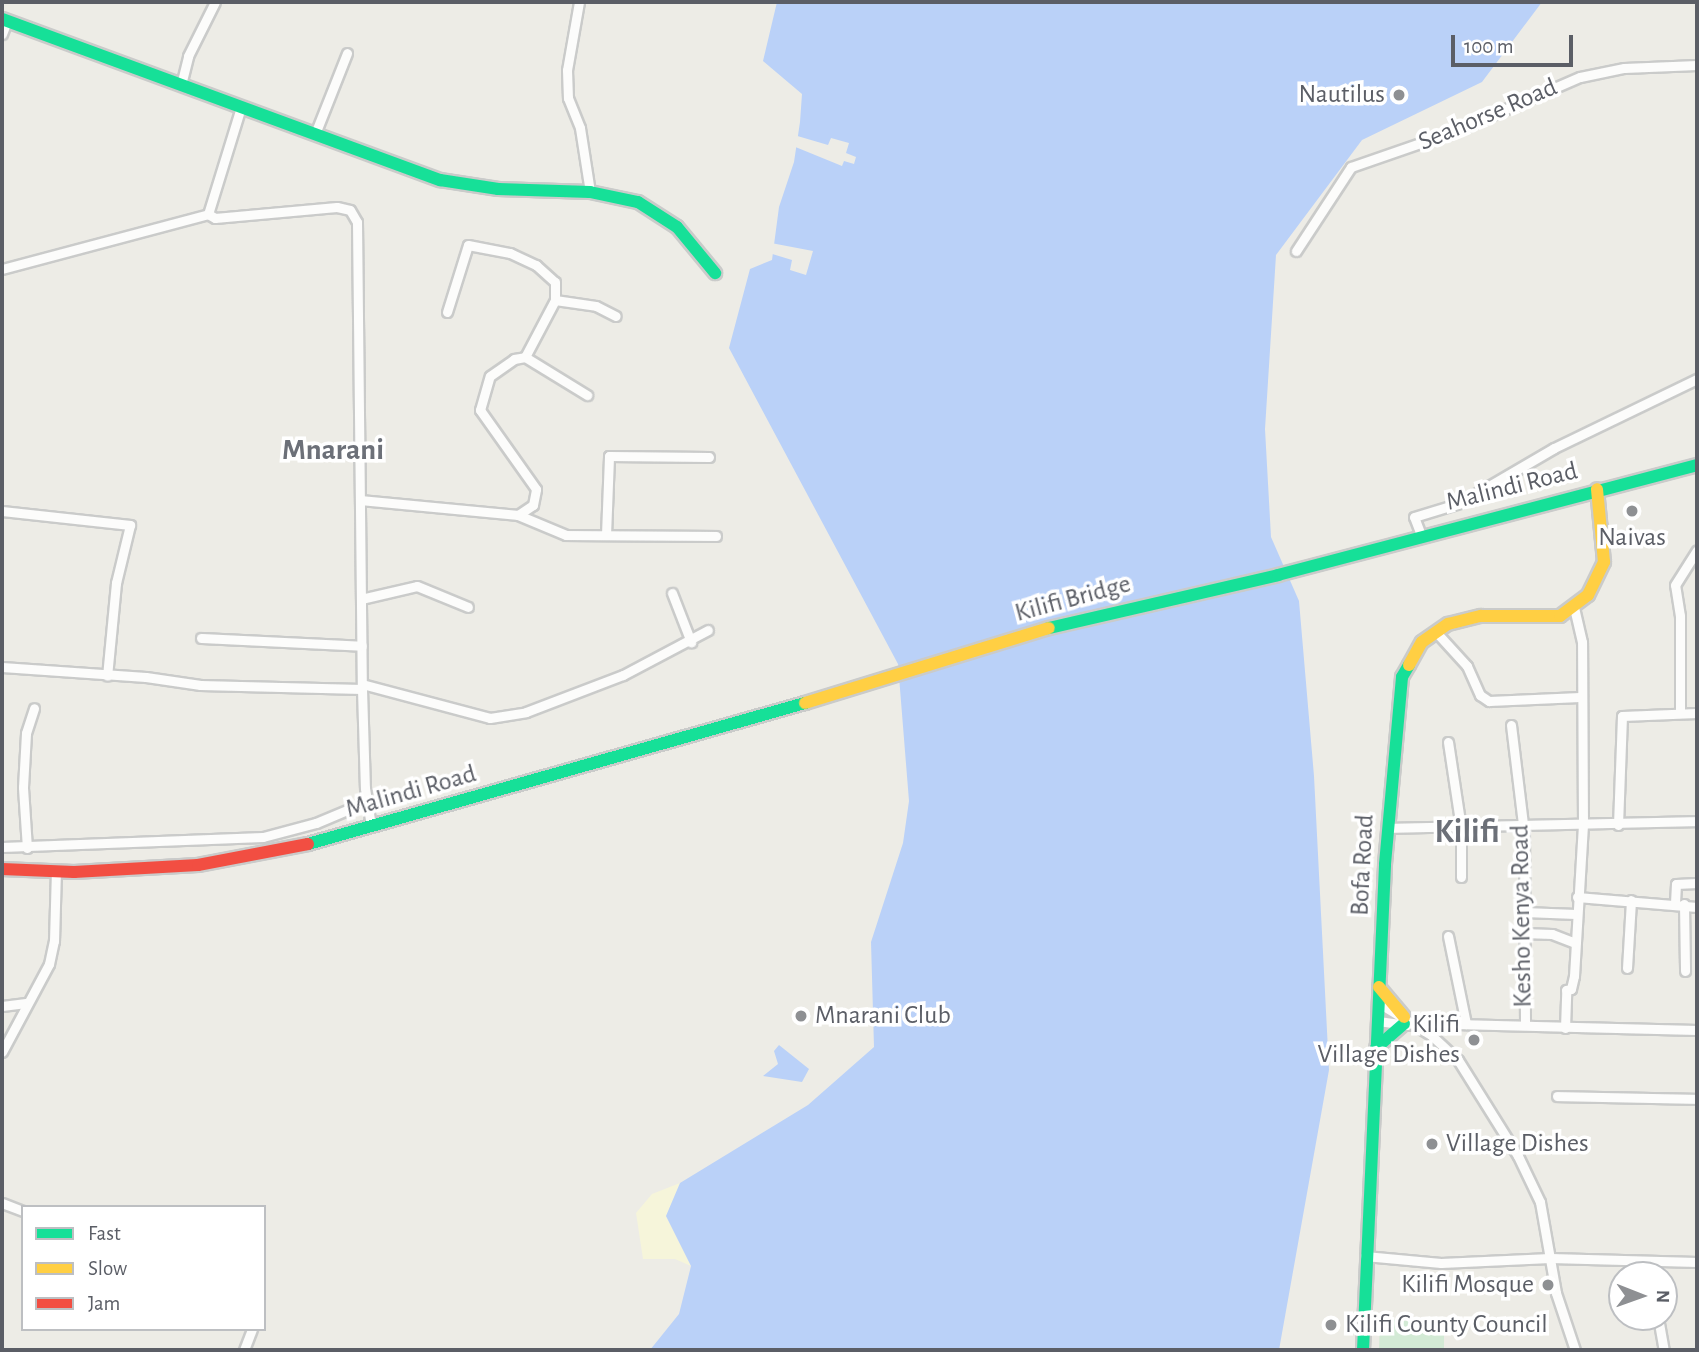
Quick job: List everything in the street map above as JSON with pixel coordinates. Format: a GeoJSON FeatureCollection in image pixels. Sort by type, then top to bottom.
{"type":"FeatureCollection","features":[{"type":"Feature","properties":{"kind":"main road"},"geometry":{"type":"LineString","coordinates":[[4,20],[440,180],[498,189],[590,192],[620,196],[654,209],[691,240],[715,273]]}},
{"type":"Feature","properties":{"kind":"main road","name":"Malindi Road"},"geometry":{"type":"LineString","coordinates":[[1338,558],[1583,492],[1697,465]]}},
{"type":"Feature","properties":{"kind":"main road","name":"Bofa Road"},"geometry":{"type":"LineString","coordinates":[[1363,1350],[1364,1256],[1388,828],[1402,677],[1422,642],[1436,632],[1468,618],[1549,618],[1574,606],[1600,575],[1604,549],[1597,489]]}},
{"type":"Feature","properties":{"kind":"main road","name":"Bofa Road"},"geometry":{"type":"LineString","coordinates":[[1583,492],[1601,525]]}},
{"type":"Feature","properties":{"kind":"main road","name":"Kilifi Bridge"},"geometry":{"type":"LineString","coordinates":[[823,698],[1102,613],[1338,558]]}},
{"type":"Feature","properties":{"kind":"main road","name":"Malindi Road"},"geometry":{"type":"LineString","coordinates":[[2,869],[57,871],[198,866],[329,839],[823,698]]}},
{"type":"Feature","properties":{"kind":"main road"},"geometry":{"type":"LineString","coordinates":[[1376,1048],[1410,1023],[1379,987]]}},
{"type":"Feature","properties":{"kind":"street"},"geometry":{"type":"LineString","coordinates":[[181,85],[188,56],[215,2]]}},
{"type":"Feature","properties":{"kind":"street"},"geometry":{"type":"LineString","coordinates":[[579,2],[567,70],[568,98],[580,128],[590,192]]}},
{"type":"Feature","properties":{"kind":"street"},"geometry":{"type":"LineString","coordinates":[[2,34],[4,20]]}},
{"type":"Feature","properties":{"kind":"street"},"geometry":{"type":"LineString","coordinates":[[315,134],[347,53]]}},
{"type":"Feature","properties":{"kind":"street","name":"Seahorse Road"},"geometry":{"type":"LineString","coordinates":[[1296,251],[1351,167],[1404,150],[1580,78],[1624,68],[1697,65]]}},
{"type":"Feature","properties":{"kind":"street"},"geometry":{"type":"LineString","coordinates":[[208,214],[241,107]]}},
{"type":"Feature","properties":{"kind":"street"},"geometry":{"type":"LineString","coordinates":[[2,269],[208,214],[215,218],[337,207],[354,213],[362,687],[366,802],[370,826]]}},
{"type":"Feature","properties":{"kind":"street"},"geometry":{"type":"LineString","coordinates":[[447,312],[468,244],[510,253],[536,265],[555,282],[555,300],[525,357]]}},
{"type":"Feature","properties":{"kind":"street"},"geometry":{"type":"LineString","coordinates":[[555,300],[596,306],[616,316]]}},
{"type":"Feature","properties":{"kind":"street"},"geometry":{"type":"LineString","coordinates":[[518,515],[533,505],[536,489],[480,410],[490,376],[514,359],[525,357],[587,395]]}},
{"type":"Feature","properties":{"kind":"street"},"geometry":{"type":"LineString","coordinates":[[1420,535],[1414,517],[1460,503],[1564,442],[1697,379]]}},
{"type":"Feature","properties":{"kind":"street"},"geometry":{"type":"LineString","coordinates":[[607,535],[609,456],[709,457]]}},
{"type":"Feature","properties":{"kind":"street"},"geometry":{"type":"LineString","coordinates":[[360,500],[518,515],[566,536],[716,536]]}},
{"type":"Feature","properties":{"kind":"street"},"geometry":{"type":"LineString","coordinates":[[2,511],[130,525],[116,583],[107,676]]}},
{"type":"Feature","properties":{"kind":"street"},"geometry":{"type":"LineString","coordinates":[[1680,713],[1680,616],[1675,585],[1697,550]]}},
{"type":"Feature","properties":{"kind":"street"},"geometry":{"type":"LineString","coordinates":[[361,599],[417,586],[468,607]]}},
{"type":"Feature","properties":{"kind":"street"},"geometry":{"type":"LineString","coordinates":[[672,593],[691,642]]}},
{"type":"Feature","properties":{"kind":"street"},"geometry":{"type":"LineString","coordinates":[[1565,1028],[1566,990],[1572,985],[1583,824],[1581,642],[1574,606]]}},
{"type":"Feature","properties":{"kind":"street"},"geometry":{"type":"LineString","coordinates":[[2,667],[146,677],[200,685],[362,687],[489,718],[526,712],[691,642],[708,630]]}},
{"type":"Feature","properties":{"kind":"street"},"geometry":{"type":"LineString","coordinates":[[1436,632],[1467,666],[1480,695],[1489,701],[1580,697]]}},
{"type":"Feature","properties":{"kind":"street"},"geometry":{"type":"LineString","coordinates":[[201,638],[362,646]]}},
{"type":"Feature","properties":{"kind":"street"},"geometry":{"type":"LineString","coordinates":[[27,848],[23,787],[26,733],[34,708]]}},
{"type":"Feature","properties":{"kind":"street"},"geometry":{"type":"LineString","coordinates":[[1618,825],[1622,716],[1697,713]]}},
{"type":"Feature","properties":{"kind":"street","name":"Kesho Kenya Road"},"geometry":{"type":"LineString","coordinates":[[1511,725],[1521,826],[1525,1023]]}},
{"type":"Feature","properties":{"kind":"street"},"geometry":{"type":"LineString","coordinates":[[1448,742],[1461,828],[1461,877]]}},
{"type":"Feature","properties":{"kind":"street"},"geometry":{"type":"LineString","coordinates":[[2,847],[263,837],[316,823],[366,802]]}},
{"type":"Feature","properties":{"kind":"street"},"geometry":{"type":"LineString","coordinates":[[1388,828],[1618,825],[1697,821]]}},
{"type":"Feature","properties":{"kind":"street"},"geometry":{"type":"LineString","coordinates":[[2,1052],[49,964],[54,941],[57,871]]}},
{"type":"Feature","properties":{"kind":"street"},"geometry":{"type":"LineString","coordinates":[[1685,971],[1676,884],[1697,883]]}},
{"type":"Feature","properties":{"kind":"street"},"geometry":{"type":"LineString","coordinates":[[1577,897],[1679,903],[1697,907]]}},
{"type":"Feature","properties":{"kind":"street"},"geometry":{"type":"LineString","coordinates":[[1628,968],[1631,900]]}},
{"type":"Feature","properties":{"kind":"street"},"geometry":{"type":"LineString","coordinates":[[1524,912],[1576,915]]}},
{"type":"Feature","properties":{"kind":"street"},"geometry":{"type":"LineString","coordinates":[[1523,933],[1552,934],[1575,943]]}},
{"type":"Feature","properties":{"kind":"street"},"geometry":{"type":"LineString","coordinates":[[1448,936],[1466,1024]]}},
{"type":"Feature","properties":{"kind":"street"},"geometry":{"type":"LineString","coordinates":[[2,1006],[26,1003]]}},
{"type":"Feature","properties":{"kind":"street"},"geometry":{"type":"LineString","coordinates":[[1380,1004],[1410,1023],[1473,1079],[1518,1156],[1538,1193],[1550,1258],[1575,1350]]}},
{"type":"Feature","properties":{"kind":"street"},"geometry":{"type":"LineString","coordinates":[[1378,1021],[1525,1023],[1565,1028],[1697,1030]]}},
{"type":"Feature","properties":{"kind":"street"},"geometry":{"type":"LineString","coordinates":[[1557,1096],[1697,1099]]}},
{"type":"Feature","properties":{"kind":"street"},"geometry":{"type":"LineString","coordinates":[[2,1203],[21,1209]]}},
{"type":"Feature","properties":{"kind":"street"},"geometry":{"type":"LineString","coordinates":[[1364,1256],[1441,1263],[1550,1258],[1697,1262]]}},
{"type":"Feature","properties":{"kind":"street"},"geometry":{"type":"LineString","coordinates":[[244,1350],[251,1331]]}},
{"type":"Feature","properties":{"kind":"street"},"geometry":{"type":"LineString","coordinates":[[1660,1331],[1664,1350]]}},
{"type":"Feature","properties":{"kind":"shaded area"},"geometry":{"type":"Polygon","coordinates":[[[1380,1318],[1444,1325],[1444,1350],[1379,1350],[1380,1318]]]}},
{"type":"Feature","properties":{"kind":"sand"},"geometry":{"type":"Polygon","coordinates":[[[680,1183],[666,1216],[691,1266],[675,1259],[643,1259],[636,1213],[652,1194],[680,1183]]]}},
{"type":"Feature","properties":{"kind":"water"},"geometry":{"type":"Polygon","coordinates":[[[777,2],[1542,2],[1482,82],[1362,140],[1276,255],[1265,429],[1271,537],[1299,601],[1314,776],[1329,1070],[1279,1350],[650,1350],[679,1314],[691,1266],[666,1216],[680,1183],[808,1105],[874,1047],[871,942],[903,843],[909,801],[898,664],[729,348],[750,269],[772,260],[779,207],[794,162],[800,122],[802,94],[763,61],[777,2]]]}},
{"type":"Feature","properties":{"kind":"water"},"geometry":{"type":"Polygon","coordinates":[[[779,1045],[809,1069],[802,1082],[763,1076],[778,1064],[774,1051],[779,1045]]]}},
{"type":"Feature","properties":{"kind":"pier"},"geometry":{"type":"Polygon","coordinates":[[[794,135],[828,145],[831,138],[849,143],[846,153],[856,157],[854,164],[844,161],[842,166],[793,146],[794,135]]]}},
{"type":"Feature","properties":{"kind":"pier"},"geometry":{"type":"Polygon","coordinates":[[[771,243],[813,251],[806,275],[790,270],[792,260],[769,253],[771,243]]]}},
{"type":"Feature","properties":{"kind":"traffic: fast"},"geometry":{"type":"LineString","coordinates":[[2,19],[440,180],[498,189],[590,192],[638,202],[677,227],[715,273]]}},
{"type":"Feature","properties":{"kind":"traffic: fast"},"geometry":{"type":"LineString","coordinates":[[1049,628],[1278,575],[1697,465]]}},
{"type":"Feature","properties":{"kind":"traffic: fast"},"geometry":{"type":"LineString","coordinates":[[1363,1350],[1385,864],[1402,677],[1409,665]]}},
{"type":"Feature","properties":{"kind":"traffic: fast"},"geometry":{"type":"LineString","coordinates":[[308,844],[805,703]]}},
{"type":"Feature","properties":{"kind":"traffic: fast"},"geometry":{"type":"LineString","coordinates":[[1376,1048],[1404,1024]]}},
{"type":"Feature","properties":{"kind":"traffic: slow"},"geometry":{"type":"LineString","coordinates":[[1409,665],[1422,642],[1448,624],[1481,616],[1560,616],[1588,595],[1604,562],[1597,489]]}},
{"type":"Feature","properties":{"kind":"traffic: slow"},"geometry":{"type":"LineString","coordinates":[[805,703],[1049,628]]}},
{"type":"Feature","properties":{"kind":"traffic: slow"},"geometry":{"type":"LineString","coordinates":[[1379,987],[1404,1017]]}},
{"type":"Feature","properties":{"kind":"traffic: jam"},"geometry":{"type":"LineString","coordinates":[[2,869],[74,872],[198,865],[308,844]]}},
{"type":"Feature","properties":{"kind":"place","name":"Nautilus"},"geometry":{"type":"Point","coordinates":[1399,95]}},
{"type":"Feature","properties":{"kind":"place","name":"Naivas"},"geometry":{"type":"Point","coordinates":[1632,511]}},
{"type":"Feature","properties":{"kind":"place","name":"Mnarani Club"},"geometry":{"type":"Point","coordinates":[801,1016]}},
{"type":"Feature","properties":{"kind":"place","name":"Kilifi Village Dishes"},"geometry":{"type":"Point","coordinates":[1474,1040]}},
{"type":"Feature","properties":{"kind":"place","name":"Village Dishes"},"geometry":{"type":"Point","coordinates":[1432,1144]}},
{"type":"Feature","properties":{"kind":"place","name":"Kilifi Mosque"},"geometry":{"type":"Point","coordinates":[1548,1285]}},
{"type":"Feature","properties":{"kind":"place","name":"Kilifi County Council"},"geometry":{"type":"Point","coordinates":[1331,1325]}},
{"type":"Feature","properties":{"kind":"district","name":"Mnarani"},"geometry":{"type":"Point","coordinates":[333,450]}},
{"type":"Feature","properties":{"kind":"district","name":"Kilifi"},"geometry":{"type":"Point","coordinates":[1467,833]}}]}
